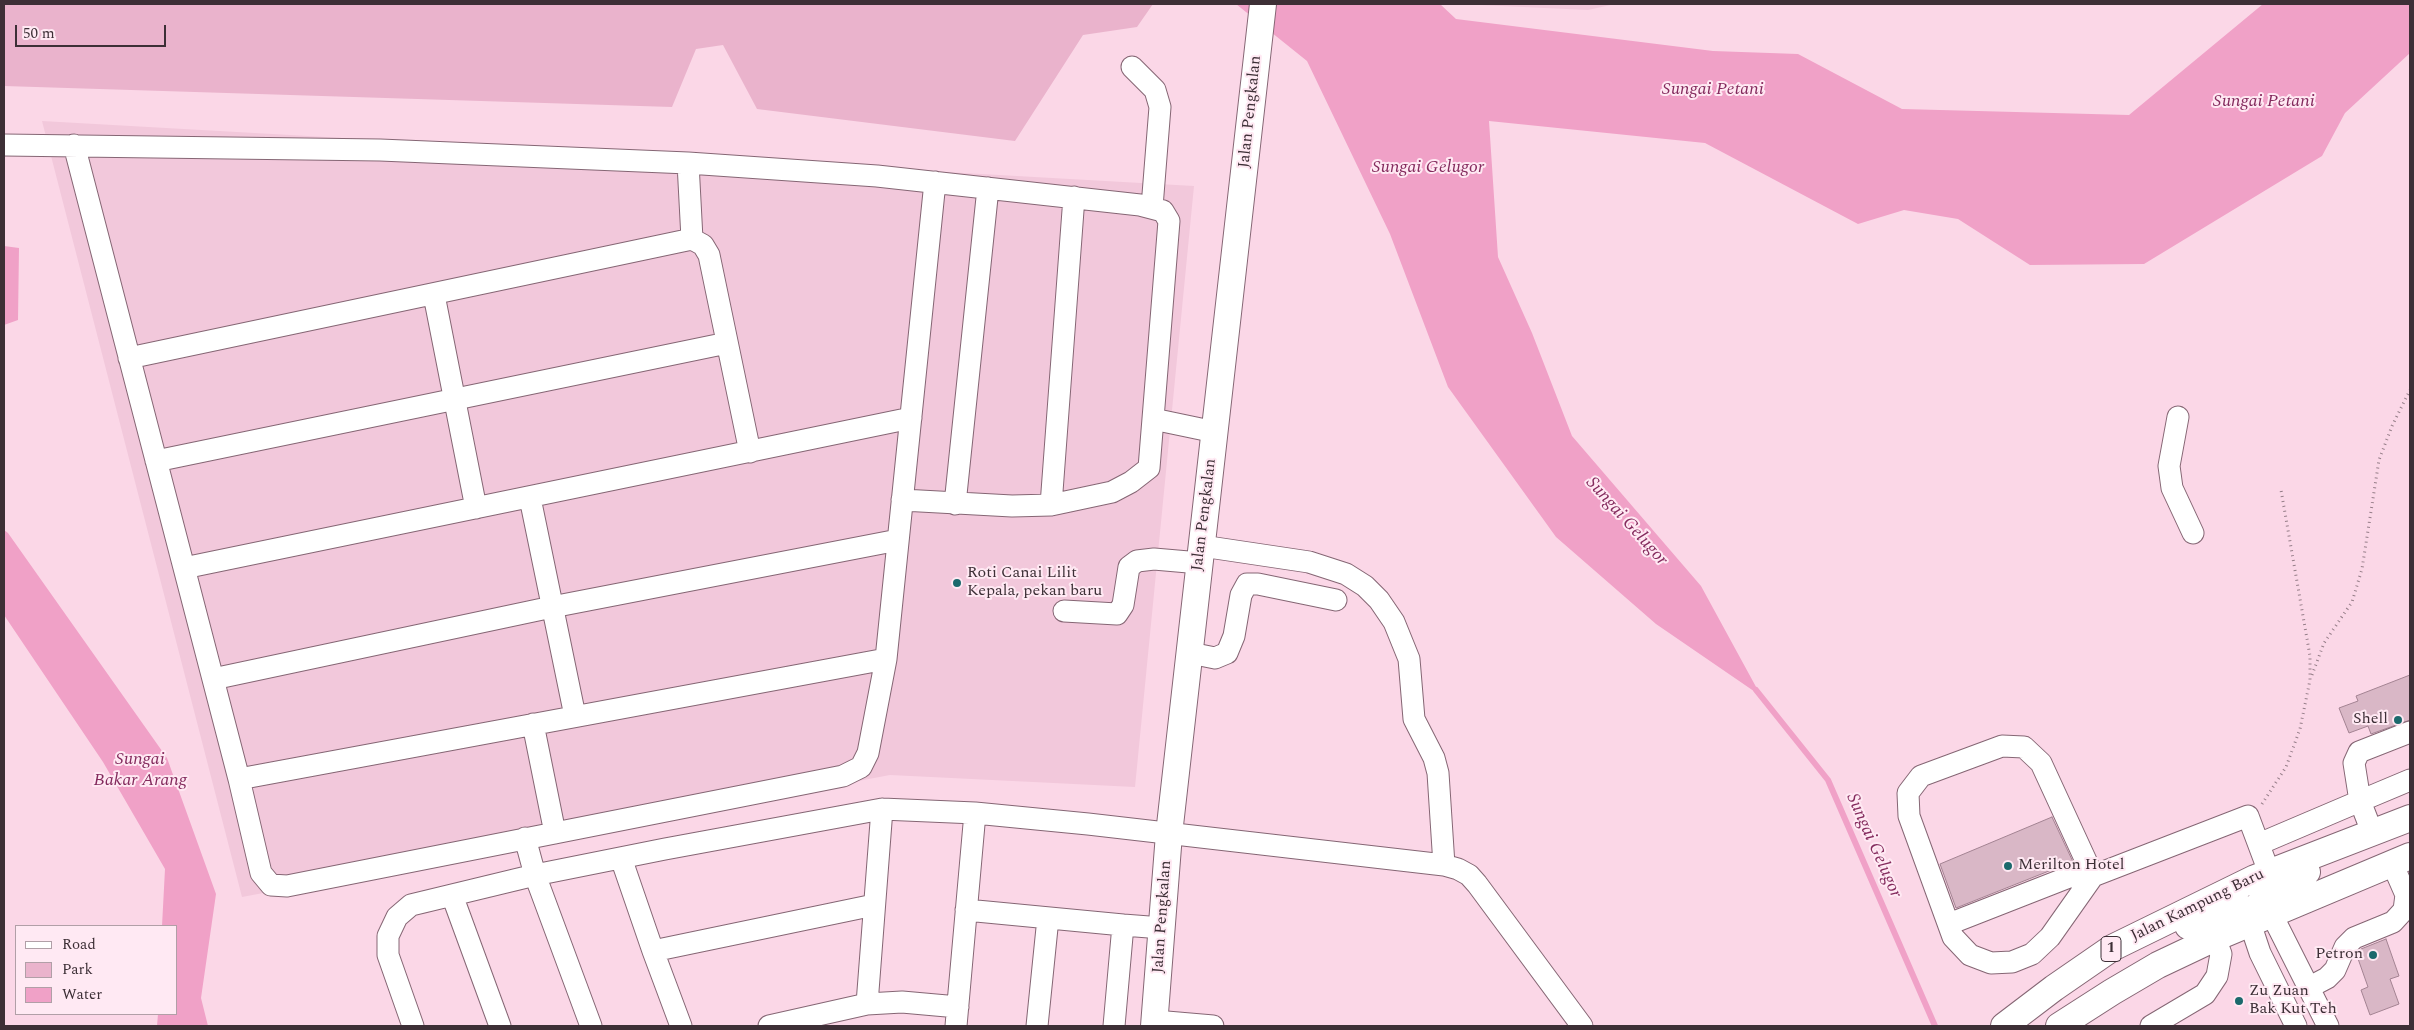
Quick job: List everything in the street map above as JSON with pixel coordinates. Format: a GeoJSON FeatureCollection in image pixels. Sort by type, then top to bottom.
{"type":"FeatureCollection","features":[{"type":"Feature","properties":{"kind":"main road","name":"Jalan Pengkalan"},"geometry":{"type":"LineString","coordinates":[[1155,1023],[1169,834],[1263,4]]}},
{"type":"Feature","properties":{"kind":"main road","name":"Jalan Kampung Baru"},"geometry":{"type":"LineString","coordinates":[[2004,1026],[2054,988],[2112,948],[2229,889],[2391,825]]}},
{"type":"Feature","properties":{"kind":"main road"},"geometry":{"type":"LineString","coordinates":[[2112,948],[2130,949],[2156,941],[2218,914],[2259,915],[2264,898],[2281,885],[2372,839],[2391,825]]}},
{"type":"Feature","properties":{"kind":"main road","name":"1"},"geometry":{"type":"LineString","coordinates":[[2059,1026],[2158,965],[2259,915],[2401,860]]}},
{"type":"Feature","properties":{"kind":"street"},"geometry":{"type":"LineString","coordinates":[[1132,67],[1155,90],[1160,107],[1152,207]]}},
{"type":"Feature","properties":{"kind":"street"},"geometry":{"type":"LineString","coordinates":[[4,145],[390,151],[814,170],[1074,197],[1152,207],[1163,211],[1168,221],[1149,468],[1131,482],[1112,492],[1051,505],[955,504],[902,500]]}},
{"type":"Feature","properties":{"kind":"street"},"geometry":{"type":"LineString","coordinates":[[74,145],[239,779],[261,873],[271,885],[287,886],[843,776],[861,767],[868,753],[886,659],[935,182]]}},
{"type":"Feature","properties":{"kind":"street"},"geometry":{"type":"LineString","coordinates":[[688,163],[692,239]]}},
{"type":"Feature","properties":{"kind":"street"},"geometry":{"type":"LineString","coordinates":[[955,504],[988,188]]}},
{"type":"Feature","properties":{"kind":"street"},"geometry":{"type":"LineString","coordinates":[[1051,505],[1074,197]]}},
{"type":"Feature","properties":{"kind":"street"},"geometry":{"type":"LineString","coordinates":[[129,358],[692,239],[703,245],[709,255],[750,452]]}},
{"type":"Feature","properties":{"kind":"street"},"geometry":{"type":"LineString","coordinates":[[434,295],[456,398],[476,508]]}},
{"type":"Feature","properties":{"kind":"street"},"geometry":{"type":"LineString","coordinates":[[156,460],[727,343]]}},
{"type":"Feature","properties":{"kind":"street"},"geometry":{"type":"LineString","coordinates":[[2178,417],[2169,466],[2172,488],[2193,532]]}},
{"type":"Feature","properties":{"kind":"street"},"geometry":{"type":"LineString","coordinates":[[184,568],[911,418]]}},
{"type":"Feature","properties":{"kind":"street"},"geometry":{"type":"LineString","coordinates":[[1153,419],[1215,432]]}},
{"type":"Feature","properties":{"kind":"street"},"geometry":{"type":"LineString","coordinates":[[530,498],[575,716]]}},
{"type":"Feature","properties":{"kind":"street"},"geometry":{"type":"LineString","coordinates":[[213,680],[552,608],[898,540]]}},
{"type":"Feature","properties":{"kind":"street"},"geometry":{"type":"LineString","coordinates":[[1064,611],[1117,614],[1123,605],[1129,567],[1138,561],[1201,554],[1309,562],[1346,574],[1365,586],[1379,600],[1394,622],[1409,659],[1414,719],[1434,758],[1438,772],[1444,865]]}},
{"type":"Feature","properties":{"kind":"street"},"geometry":{"type":"LineString","coordinates":[[1190,653],[1215,658],[1227,653],[1234,636],[1241,596],[1247,584],[1258,584],[1336,600]]}},
{"type":"Feature","properties":{"kind":"street"},"geometry":{"type":"LineString","coordinates":[[239,779],[886,659]]}},
{"type":"Feature","properties":{"kind":"street"},"geometry":{"type":"LineString","coordinates":[[533,724],[555,833]]}},
{"type":"Feature","properties":{"kind":"street"},"geometry":{"type":"LineString","coordinates":[[2391,825],[2360,801],[2354,763],[2359,752],[2410,732]]}},
{"type":"Feature","properties":{"kind":"street"},"geometry":{"type":"LineString","coordinates":[[2002,746],[2024,747],[2041,763],[2093,876],[2050,937],[2032,954],[2012,962],[1991,963],[1970,955],[1953,937],[1910,816],[1908,793],[1921,776],[2002,746]]}},
{"type":"Feature","properties":{"kind":"street"},"geometry":{"type":"LineString","coordinates":[[2259,844],[2410,780]]}},
{"type":"Feature","properties":{"kind":"street"},"geometry":{"type":"LineString","coordinates":[[413,1026],[388,955],[388,936],[397,917],[411,905],[535,875],[882,809],[975,812],[1444,865],[1469,875],[1477,884],[1582,1026]]}},
{"type":"Feature","properties":{"kind":"street"},"geometry":{"type":"LineString","coordinates":[[867,1004],[882,809]]}},
{"type":"Feature","properties":{"kind":"street"},"geometry":{"type":"LineString","coordinates":[[769,1026],[867,1004],[902,1002],[957,1017],[975,812]]}},
{"type":"Feature","properties":{"kind":"street"},"geometry":{"type":"LineString","coordinates":[[1949,924],[2069,877],[2093,876],[2248,816],[2269,872]]}},
{"type":"Feature","properties":{"kind":"street"},"geometry":{"type":"LineString","coordinates":[[525,838],[535,875],[591,1026]]}},
{"type":"Feature","properties":{"kind":"street"},"geometry":{"type":"LineString","coordinates":[[621,858],[681,1026]]}},
{"type":"Feature","properties":{"kind":"street"},"geometry":{"type":"LineString","coordinates":[[2308,988],[2327,978],[2335,970],[2346,947],[2354,938],[2394,922],[2404,910],[2408,894],[2401,860]]}},
{"type":"Feature","properties":{"kind":"street"},"geometry":{"type":"LineString","coordinates":[[452,896],[500,1026]]}},
{"type":"Feature","properties":{"kind":"street"},"geometry":{"type":"LineString","coordinates":[[653,951],[874,905]]}},
{"type":"Feature","properties":{"kind":"street"},"geometry":{"type":"LineString","coordinates":[[966,910],[1162,928]]}},
{"type":"Feature","properties":{"kind":"street"},"geometry":{"type":"LineString","coordinates":[[2259,915],[2308,988],[2328,1026]]}},
{"type":"Feature","properties":{"kind":"street"},"geometry":{"type":"LineString","coordinates":[[2259,915],[2260,953],[2296,1026]]}},
{"type":"Feature","properties":{"kind":"street"},"geometry":{"type":"LineString","coordinates":[[1037,1026],[1048,918]]}},
{"type":"Feature","properties":{"kind":"street"},"geometry":{"type":"LineString","coordinates":[[1114,1026],[1123,925]]}},
{"type":"Feature","properties":{"kind":"street"},"geometry":{"type":"LineString","coordinates":[[2151,1026],[2205,994],[2217,976],[2221,954],[2215,938]]}},
{"type":"Feature","properties":{"kind":"street"},"geometry":{"type":"LineString","coordinates":[[1155,1023],[1213,1026]]}},
{"type":"Feature","properties":{"kind":"path"},"geometry":{"type":"LineString","coordinates":[[2248,816],[2265,802],[2286,767],[2300,729],[2315,663],[2324,643],[2352,602],[2362,569],[2379,460],[2392,426],[2410,390]]}},
{"type":"Feature","properties":{"kind":"path"},"geometry":{"type":"LineString","coordinates":[[2281,490],[2310,656],[2310,680]]}},
{"type":"Feature","properties":{"kind":"shaded area"},"geometry":{"type":"Polygon","coordinates":[[[1458,4],[1615,4],[1588,10],[1458,4]]]}},
{"type":"Feature","properties":{"kind":"shaded area"},"geometry":{"type":"Polygon","coordinates":[[[42,121],[1194,186],[1135,787],[890,775],[242,897],[42,121]]]}},
{"type":"Feature","properties":{"kind":"green space"},"geometry":{"type":"Polygon","coordinates":[[[4,4],[1153,4],[1137,27],[1083,35],[1015,141],[757,109],[723,45],[696,49],[672,107],[4,86],[4,4]]]}},
{"type":"Feature","properties":{"kind":"water","name":"Sungai Petani"},"geometry":{"type":"Polygon","coordinates":[[[1236,4],[1440,4],[1456,19],[1713,51],[1798,54],[1902,109],[2129,115],[2263,4],[2410,4],[2410,53],[2345,113],[2322,156],[2144,264],[2030,265],[1958,219],[1904,210],[1858,224],[1705,143],[1489,121],[1498,257],[1532,333],[1572,436],[1701,586],[1761,696],[1656,624],[1556,537],[1448,387],[1390,234],[1307,61],[1236,4]]]}},
{"type":"Feature","properties":{"kind":"water"},"geometry":{"type":"Polygon","coordinates":[[[4,246],[19,248],[18,320],[4,325],[4,246]]]}},
{"type":"Feature","properties":{"kind":"water","name":"Sungai Bakar Arang"},"geometry":{"type":"Polygon","coordinates":[[[4,530],[8,533],[167,758],[216,894],[201,998],[208,1026],[157,1026],[158,1015],[178,1015],[178,925],[162,925],[165,869],[103,762],[4,615],[4,530]]]}},
{"type":"Feature","properties":{"kind":"building"},"geometry":{"type":"Polygon","coordinates":[[[2410,675],[2410,720],[2371,734],[2368,726],[2349,733],[2339,708],[2358,701],[2356,696],[2410,675]]]}},
{"type":"Feature","properties":{"kind":"building","name":"Merilton Hotel"},"geometry":{"type":"Polygon","coordinates":[[[2052,817],[2074,864],[2064,865],[1956,908],[1940,864],[2052,817]]]}},
{"type":"Feature","properties":{"kind":"building"},"geometry":{"type":"Polygon","coordinates":[[[2386,939],[2399,976],[2390,979],[2399,1004],[2370,1015],[2361,990],[2368,987],[2356,953],[2361,949],[2386,939]]]}},
{"type":"Feature","properties":{"kind":"waterway","name":"Sungai Gelugor"},"geometry":{"type":"LineString","coordinates":[[1756,690],[1828,780],[1935,1026]]}},
{"type":"Feature","properties":{"kind":"place","name":"Roti Canai Lilit Kepala, pekan baru"},"geometry":{"type":"Point","coordinates":[957,583]}},
{"type":"Feature","properties":{"kind":"place","name":"Shell"},"geometry":{"type":"Point","coordinates":[2398,720]}},
{"type":"Feature","properties":{"kind":"place","name":"Merilton Hotel"},"geometry":{"type":"Point","coordinates":[2008,866]}},
{"type":"Feature","properties":{"kind":"place","name":"Petron"},"geometry":{"type":"Point","coordinates":[2373,955]}},
{"type":"Feature","properties":{"kind":"place","name":"Zu Zuan Bak Kut Teh"},"geometry":{"type":"Point","coordinates":[2239,1001]}}]}
